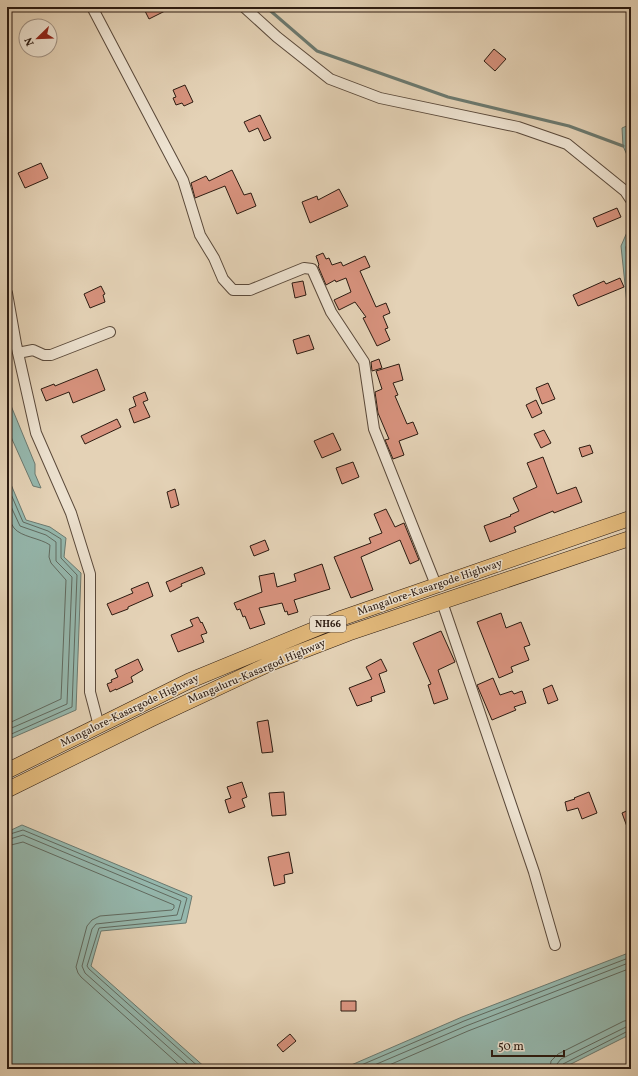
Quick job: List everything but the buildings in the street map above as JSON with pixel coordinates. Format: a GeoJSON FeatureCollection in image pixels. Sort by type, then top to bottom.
{"type":"FeatureCollection","features":[{"type":"Feature","properties":{"kind":"highway","name":"Mangalore-Kasargode Highway"},"geometry":{"type":"LineString","coordinates":[[7,770],[189,681],[342,618],[631,518]]}},
{"type":"Feature","properties":{"kind":"highway","name":"Mangaluru-Kasargod Highway"},"geometry":{"type":"LineString","coordinates":[[7,790],[212,690],[272,663],[348,633],[631,538]]}},
{"type":"Feature","properties":{"kind":"street"},"geometry":{"type":"LineString","coordinates":[[92,7],[183,180],[200,235],[214,258],[223,279],[233,290],[250,290],[304,268],[312,269],[331,312],[364,362],[374,430],[436,586]]}},
{"type":"Feature","properties":{"kind":"street"},"geometry":{"type":"LineString","coordinates":[[244,7],[277,37],[330,79],[380,98],[518,127],[567,144],[625,191],[631,200]]}},
{"type":"Feature","properties":{"kind":"street"},"geometry":{"type":"LineString","coordinates":[[7,293],[18,353],[36,433],[71,513],[90,574],[90,692],[99,726]]}},
{"type":"Feature","properties":{"kind":"street"},"geometry":{"type":"LineString","coordinates":[[18,353],[33,350],[44,355],[51,355],[110,332]]}},
{"type":"Feature","properties":{"kind":"street"},"geometry":{"type":"LineString","coordinates":[[442,602],[534,872],[555,945]]}},
{"type":"Feature","properties":{"kind":"water"},"geometry":{"type":"Polygon","coordinates":[[[631,124],[631,164],[623,146],[622,128],[631,124]]]}},
{"type":"Feature","properties":{"kind":"water"},"geometry":{"type":"Polygon","coordinates":[[[631,223],[631,342],[621,246],[631,223]]]}},
{"type":"Feature","properties":{"kind":"water"},"geometry":{"type":"Polygon","coordinates":[[[7,396],[35,464],[35,474],[41,488],[33,486],[7,428],[7,396]]]}},
{"type":"Feature","properties":{"kind":"water"},"geometry":{"type":"Polygon","coordinates":[[[7,475],[26,520],[50,527],[66,538],[64,557],[81,573],[76,710],[7,740],[7,475]]]}},
{"type":"Feature","properties":{"kind":"water"},"geometry":{"type":"Polygon","coordinates":[[[22,825],[192,896],[186,923],[101,931],[91,966],[207,1069],[7,1069],[7,832],[22,825]]]}},
{"type":"Feature","properties":{"kind":"water"},"geometry":{"type":"Polygon","coordinates":[[[631,952],[631,1034],[561,1069],[342,1069],[462,1017],[631,952]]]}},
{"type":"Feature","properties":{"kind":"waterway"},"geometry":{"type":"LineString","coordinates":[[266,7],[317,51],[448,97],[569,126],[623,146]]}}]}
